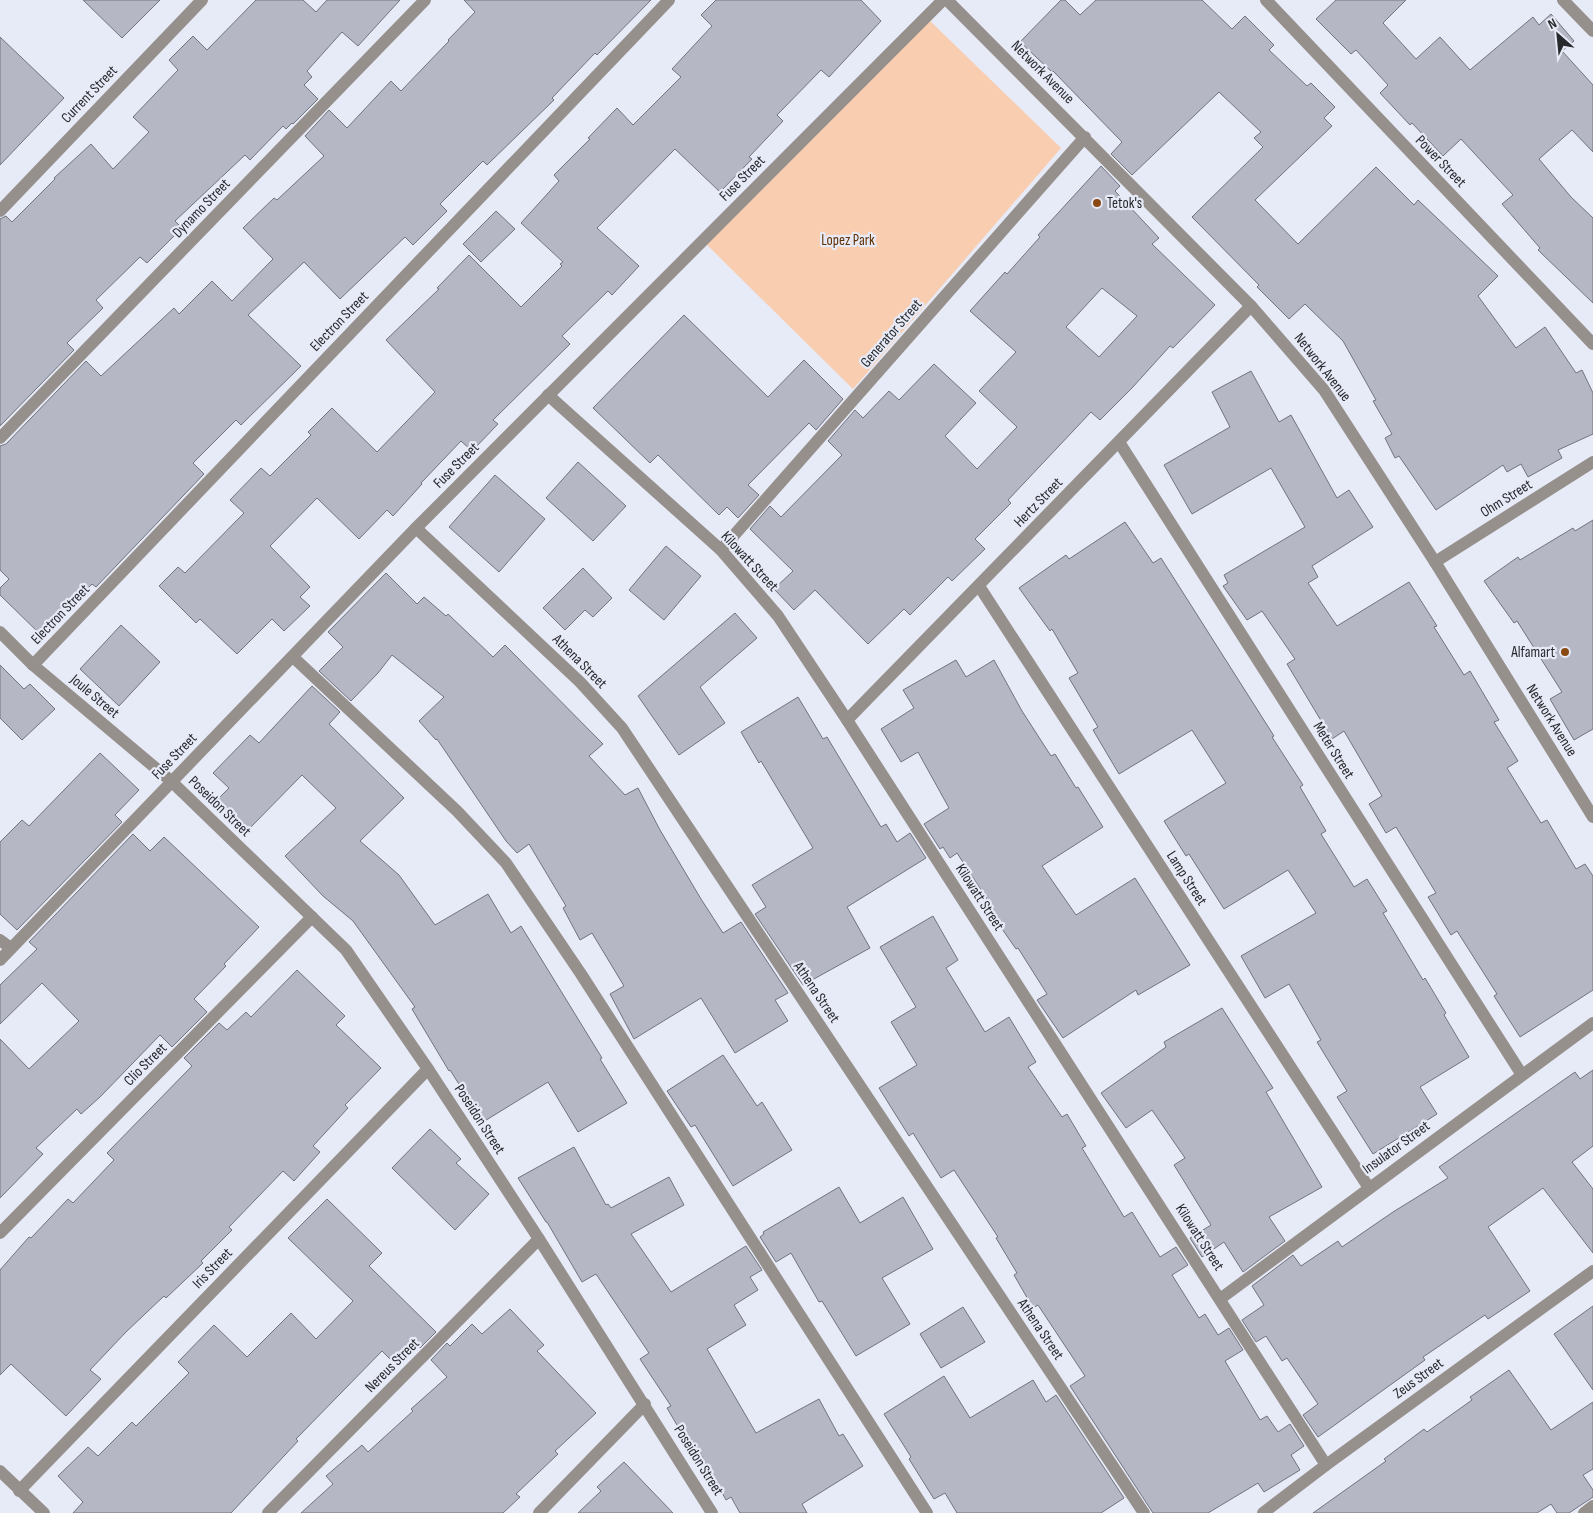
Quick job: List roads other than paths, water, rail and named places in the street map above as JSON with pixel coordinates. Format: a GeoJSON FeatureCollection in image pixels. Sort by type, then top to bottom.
{"type":"FeatureCollection","features":[{"type":"Feature","properties":{"kind":"street","name":"Current Street"},"geometry":{"type":"LineString","coordinates":[[0,211],[202,0]]}},
{"type":"Feature","properties":{"kind":"street","name":"Dynamo Street"},"geometry":{"type":"LineString","coordinates":[[0,438],[425,0]]}},
{"type":"Feature","properties":{"kind":"street","name":"Electron Street"},"geometry":{"type":"LineString","coordinates":[[33,665],[669,0]]}},
{"type":"Feature","properties":{"kind":"street","name":"Fuse Street"},"geometry":{"type":"LineString","coordinates":[[0,960],[416,528],[943,0]]}},
{"type":"Feature","properties":{"kind":"street","name":"Network Avenue"},"geometry":{"type":"LineString","coordinates":[[947,0],[1252,306],[1324,390],[1436,562],[1593,817]]}},
{"type":"Feature","properties":{"kind":"street","name":"Power Street"},"geometry":{"type":"LineString","coordinates":[[1266,0],[1593,344]]}},
{"type":"Feature","properties":{"kind":"street"},"geometry":{"type":"LineString","coordinates":[[1563,0],[1593,31]]}},
{"type":"Feature","properties":{"kind":"street","name":"Generator Street"},"geometry":{"type":"LineString","coordinates":[[721,550],[1085,137]]}},
{"type":"Feature","properties":{"kind":"street","name":"Hertz Street"},"geometry":{"type":"LineString","coordinates":[[847,720],[1252,306]]}},
{"type":"Feature","properties":{"kind":"street","name":"Kilowatt Street"},"geometry":{"type":"LineString","coordinates":[[548,395],[721,550],[778,616],[847,720],[1326,1465]]}},
{"type":"Feature","properties":{"kind":"street","name":"Meter Street"},"geometry":{"type":"LineString","coordinates":[[1119,442],[1522,1075]]}},
{"type":"Feature","properties":{"kind":"street","name":"Ohm Street"},"geometry":{"type":"LineString","coordinates":[[1436,562],[1593,462]]}},
{"type":"Feature","properties":{"kind":"street","name":"Athena Street"},"geometry":{"type":"LineString","coordinates":[[416,528],[580,682],[622,728],[1144,1513]]}},
{"type":"Feature","properties":{"kind":"street","name":"Lamp Street"},"geometry":{"type":"LineString","coordinates":[[979,586],[1369,1188]]}},
{"type":"Feature","properties":{"kind":"street","name":"Joule Street"},"geometry":{"type":"LineString","coordinates":[[0,632],[33,665],[171,782]]}},
{"type":"Feature","properties":{"kind":"street"},"geometry":{"type":"LineString","coordinates":[[293,657],[457,811],[506,863],[581,974],[927,1513]]}},
{"type":"Feature","properties":{"kind":"street","name":"Poseidon Street"},"geometry":{"type":"LineString","coordinates":[[171,782],[346,950],[428,1069],[539,1239],[645,1404],[712,1513]]}},
{"type":"Feature","properties":{"kind":"street","name":"Clio Street"},"geometry":{"type":"LineString","coordinates":[[0,1234],[312,916]]}},
{"type":"Feature","properties":{"kind":"street"},"geometry":{"type":"LineString","coordinates":[[0,940],[11,948]]}},
{"type":"Feature","properties":{"kind":"street","name":"Insulator Street"},"geometry":{"type":"LineString","coordinates":[[1220,1299],[1593,1023]]}},
{"type":"Feature","properties":{"kind":"street","name":"Iris Street"},"geometry":{"type":"LineString","coordinates":[[19,1491],[428,1069]]}},
{"type":"Feature","properties":{"kind":"street","name":"Nereus Street"},"geometry":{"type":"LineString","coordinates":[[268,1513],[539,1239]]}},
{"type":"Feature","properties":{"kind":"street","name":"Zeus Street"},"geometry":{"type":"LineString","coordinates":[[1263,1513],[1593,1271]]}},
{"type":"Feature","properties":{"kind":"street"},"geometry":{"type":"LineString","coordinates":[[539,1513],[645,1404]]}},
{"type":"Feature","properties":{"kind":"street"},"geometry":{"type":"LineString","coordinates":[[0,1471],[44,1513]]}},
{"type":"Feature","properties":{"kind":"street"},"geometry":{"type":"LineString","coordinates":[[1584,1513],[1593,1506]]}},
{"type":"Feature","properties":{"kind":"place","name":"Tetok's"},"geometry":{"type":"Point","coordinates":[1097,203]}},
{"type":"Feature","properties":{"kind":"place","name":"Alfamart"},"geometry":{"type":"Point","coordinates":[1565,652]}},
{"type":"Feature","properties":{"kind":"park label","name":"Lopez Park"},"geometry":{"type":"Point","coordinates":[848,240]}}]}
